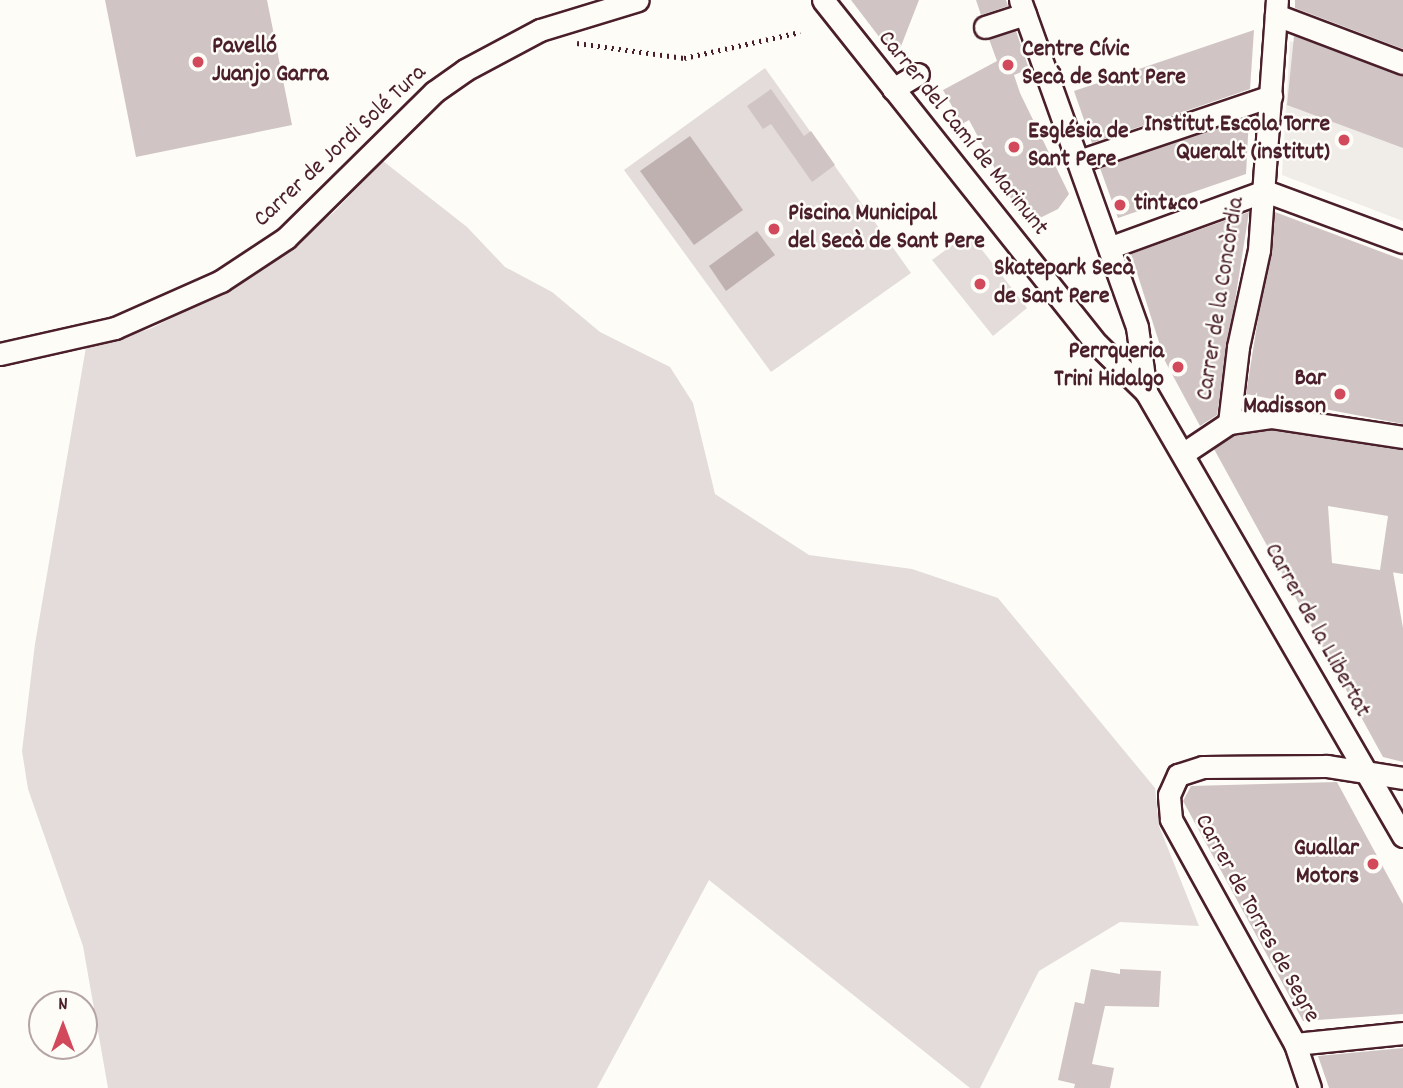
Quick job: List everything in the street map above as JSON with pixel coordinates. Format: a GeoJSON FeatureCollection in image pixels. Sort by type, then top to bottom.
{"type":"FeatureCollection","features":[{"type":"Feature","properties":{"kind":"street","name":"Carrer de Jordi Solé Tura"},"geometry":{"type":"LineString","coordinates":[[0,354],[115,328],[243,268],[320,208],[434,92],[540,30],[638,0]]}},
{"type":"Feature","properties":{"kind":"street","name":"Carrer del Camí de Marinunt"},"geometry":{"type":"LineString","coordinates":[[823,0],[1097,344],[1146,392]]}},
{"type":"Feature","properties":{"kind":"street"},"geometry":{"type":"LineString","coordinates":[[985,27],[1023,7],[1111,247],[1137,327],[1146,392]]}},
{"type":"Feature","properties":{"kind":"street"},"geometry":{"type":"LineString","coordinates":[[1276,8],[1403,63]]}},
{"type":"Feature","properties":{"kind":"street","name":"Carrer de la Concòrdia"},"geometry":{"type":"LineString","coordinates":[[1229,423],[1265,191],[1276,8]]}},
{"type":"Feature","properties":{"kind":"street"},"geometry":{"type":"LineString","coordinates":[[892,89],[918,74]]}},
{"type":"Feature","properties":{"kind":"street"},"geometry":{"type":"LineString","coordinates":[[1079,161],[1271,96]]}},
{"type":"Feature","properties":{"kind":"street"},"geometry":{"type":"LineString","coordinates":[[1111,247],[1265,191],[1403,242]]}},
{"type":"Feature","properties":{"kind":"street","name":"Carrer de la Llibertat"},"geometry":{"type":"LineString","coordinates":[[1146,392],[1184,453],[1403,836]]}},
{"type":"Feature","properties":{"kind":"street"},"geometry":{"type":"LineString","coordinates":[[1184,453],[1229,423],[1271,417],[1403,437]]}},
{"type":"Feature","properties":{"kind":"street","name":"Carrer de Torres de Segre"},"geometry":{"type":"LineString","coordinates":[[1310,1088],[1295,1044],[1171,818],[1169,795],[1178,775],[1203,767],[1366,771]]}},
{"type":"Feature","properties":{"kind":"street"},"geometry":{"type":"LineString","coordinates":[[1366,771],[1403,778]]}},
{"type":"Feature","properties":{"kind":"street"},"geometry":{"type":"LineString","coordinates":[[1295,1044],[1403,1033]]}},
{"type":"Feature","properties":{"kind":"path"},"geometry":{"type":"LineString","coordinates":[[540,30],[595,49],[684,58],[800,32]]}},
{"type":"Feature","properties":{"kind":"shaded area","name":"Institut Escola Torre Queralt (institut)"},"geometry":{"type":"Polygon","coordinates":[[[1290,41],[1403,82],[1403,221],[1282,175],[1290,41]]]}},
{"type":"Feature","properties":{"kind":"shaded area","name":"Piscina Municipal del Secà de Sant Pere"},"geometry":{"type":"Polygon","coordinates":[[[765,68],[911,273],[771,372],[624,170],[765,68]]]}},
{"type":"Feature","properties":{"kind":"shaded area"},"geometry":{"type":"Polygon","coordinates":[[[690,136],[743,210],[694,245],[640,171],[690,136]]]}},
{"type":"Feature","properties":{"kind":"shaded area"},"geometry":{"type":"Polygon","coordinates":[[[383,161],[467,227],[505,267],[552,292],[600,332],[670,367],[693,403],[715,494],[809,555],[912,569],[998,598],[1155,788],[1159,826],[1199,926],[1120,922],[1039,971],[980,1088],[970,1088],[709,880],[597,1088],[108,1088],[98,1031],[98,990],[91,990],[83,946],[28,789],[22,751],[35,644],[86,347],[150,329],[255,275],[334,212],[383,161]]]}},
{"type":"Feature","properties":{"kind":"shaded area"},"geometry":{"type":"Polygon","coordinates":[[[757,231],[775,255],[726,291],[709,266],[757,231]]]}},
{"type":"Feature","properties":{"kind":"shaded area","name":"Skatepark Secà de Sant Pere"},"geometry":{"type":"Polygon","coordinates":[[[969,233],[1027,308],[993,336],[932,260],[969,233]]]}},
{"type":"Feature","properties":{"kind":"building","name":"Pavelló Juanjo Garra"},"geometry":{"type":"Polygon","coordinates":[[[105,0],[267,0],[292,125],[136,157],[105,0]]]}},
{"type":"Feature","properties":{"kind":"building"},"geometry":{"type":"Polygon","coordinates":[[[851,0],[919,0],[896,59],[851,0]]]}},
{"type":"Feature","properties":{"kind":"building"},"geometry":{"type":"Polygon","coordinates":[[[976,0],[1006,0],[1008,6],[981,15],[976,0]]]}},
{"type":"Feature","properties":{"kind":"building"},"geometry":{"type":"Polygon","coordinates":[[[1295,0],[1403,0],[1403,49],[1295,8],[1295,0]]]}},
{"type":"Feature","properties":{"kind":"building"},"geometry":{"type":"Polygon","coordinates":[[[1254,30],[1250,89],[1092,143],[1074,91],[1254,30]]]}},
{"type":"Feature","properties":{"kind":"building","name":"Església de Sant Pere"},"geometry":{"type":"Polygon","coordinates":[[[1016,31],[1029,69],[1014,75],[1020,93],[1069,194],[1058,209],[1040,218],[1022,219],[969,120],[962,124],[943,90],[997,61],[989,39],[1016,31]]]}},
{"type":"Feature","properties":{"kind":"building"},"geometry":{"type":"Polygon","coordinates":[[[1294,36],[1403,76],[1403,148],[1287,105],[1294,36]]]}},
{"type":"Feature","properties":{"kind":"building"},"geometry":{"type":"Polygon","coordinates":[[[771,89],[804,136],[811,131],[835,165],[812,182],[771,124],[763,129],[747,106],[771,89]]]}},
{"type":"Feature","properties":{"kind":"building"},"geometry":{"type":"Polygon","coordinates":[[[1249,117],[1246,174],[1118,218],[1100,168],[1249,117]]]}},
{"type":"Feature","properties":{"kind":"building"},"geometry":{"type":"Polygon","coordinates":[[[1249,212],[1217,415],[1200,426],[1165,361],[1131,254],[1249,212]]]}},
{"type":"Feature","properties":{"kind":"building"},"geometry":{"type":"Polygon","coordinates":[[[1275,212],[1403,260],[1403,424],[1246,394],[1275,212]]]}},
{"type":"Feature","properties":{"kind":"building"},"geometry":{"type":"Polygon","coordinates":[[[1271,430],[1403,450],[1403,574],[1393,572],[1403,628],[1403,762],[1383,757],[1214,449],[1235,435],[1271,430]],[[1328,506],[1332,563],[1383,571],[1380,570],[1388,516],[1328,506]]]}},
{"type":"Feature","properties":{"kind":"building"},"geometry":{"type":"Polygon","coordinates":[[[1337,782],[1403,904],[1403,1014],[1303,1021],[1183,801],[1191,786],[1337,782]]]}},
{"type":"Feature","properties":{"kind":"building"},"geometry":{"type":"Polygon","coordinates":[[[1091,969],[1120,974],[1120,969],[1161,971],[1159,1007],[1105,1006],[1092,1064],[1114,1068],[1110,1088],[1074,1088],[1075,1084],[1058,1080],[1075,1002],[1084,1004],[1091,969]]]}},
{"type":"Feature","properties":{"kind":"building"},"geometry":{"type":"Polygon","coordinates":[[[1403,1048],[1403,1088],[1329,1088],[1318,1056],[1403,1048]]]}},
{"type":"Feature","properties":{"kind":"place","name":"Pavelló Juanjo Garra"},"geometry":{"type":"Point","coordinates":[198,62]}},
{"type":"Feature","properties":{"kind":"place","name":"Centre Cívic Secà de Sant Pere"},"geometry":{"type":"Point","coordinates":[1008,65]}},
{"type":"Feature","properties":{"kind":"place","name":"Institut Escola Torre Queralt (institut)"},"geometry":{"type":"Point","coordinates":[1344,140]}},
{"type":"Feature","properties":{"kind":"place","name":"Església de Sant Pere"},"geometry":{"type":"Point","coordinates":[1014,147]}},
{"type":"Feature","properties":{"kind":"place","name":"tint&co"},"geometry":{"type":"Point","coordinates":[1120,205]}},
{"type":"Feature","properties":{"kind":"place","name":"Piscina Municipal del Secà de Sant Pere"},"geometry":{"type":"Point","coordinates":[774,229]}},
{"type":"Feature","properties":{"kind":"place","name":"Skatepark Secà de Sant Pere"},"geometry":{"type":"Point","coordinates":[980,284]}},
{"type":"Feature","properties":{"kind":"place","name":"Perrqueria Trini Hidalgo"},"geometry":{"type":"Point","coordinates":[1178,367]}},
{"type":"Feature","properties":{"kind":"place","name":"Bar Madisson"},"geometry":{"type":"Point","coordinates":[1340,394]}},
{"type":"Feature","properties":{"kind":"place","name":"Guallar Motors"},"geometry":{"type":"Point","coordinates":[1373,864]}}]}
